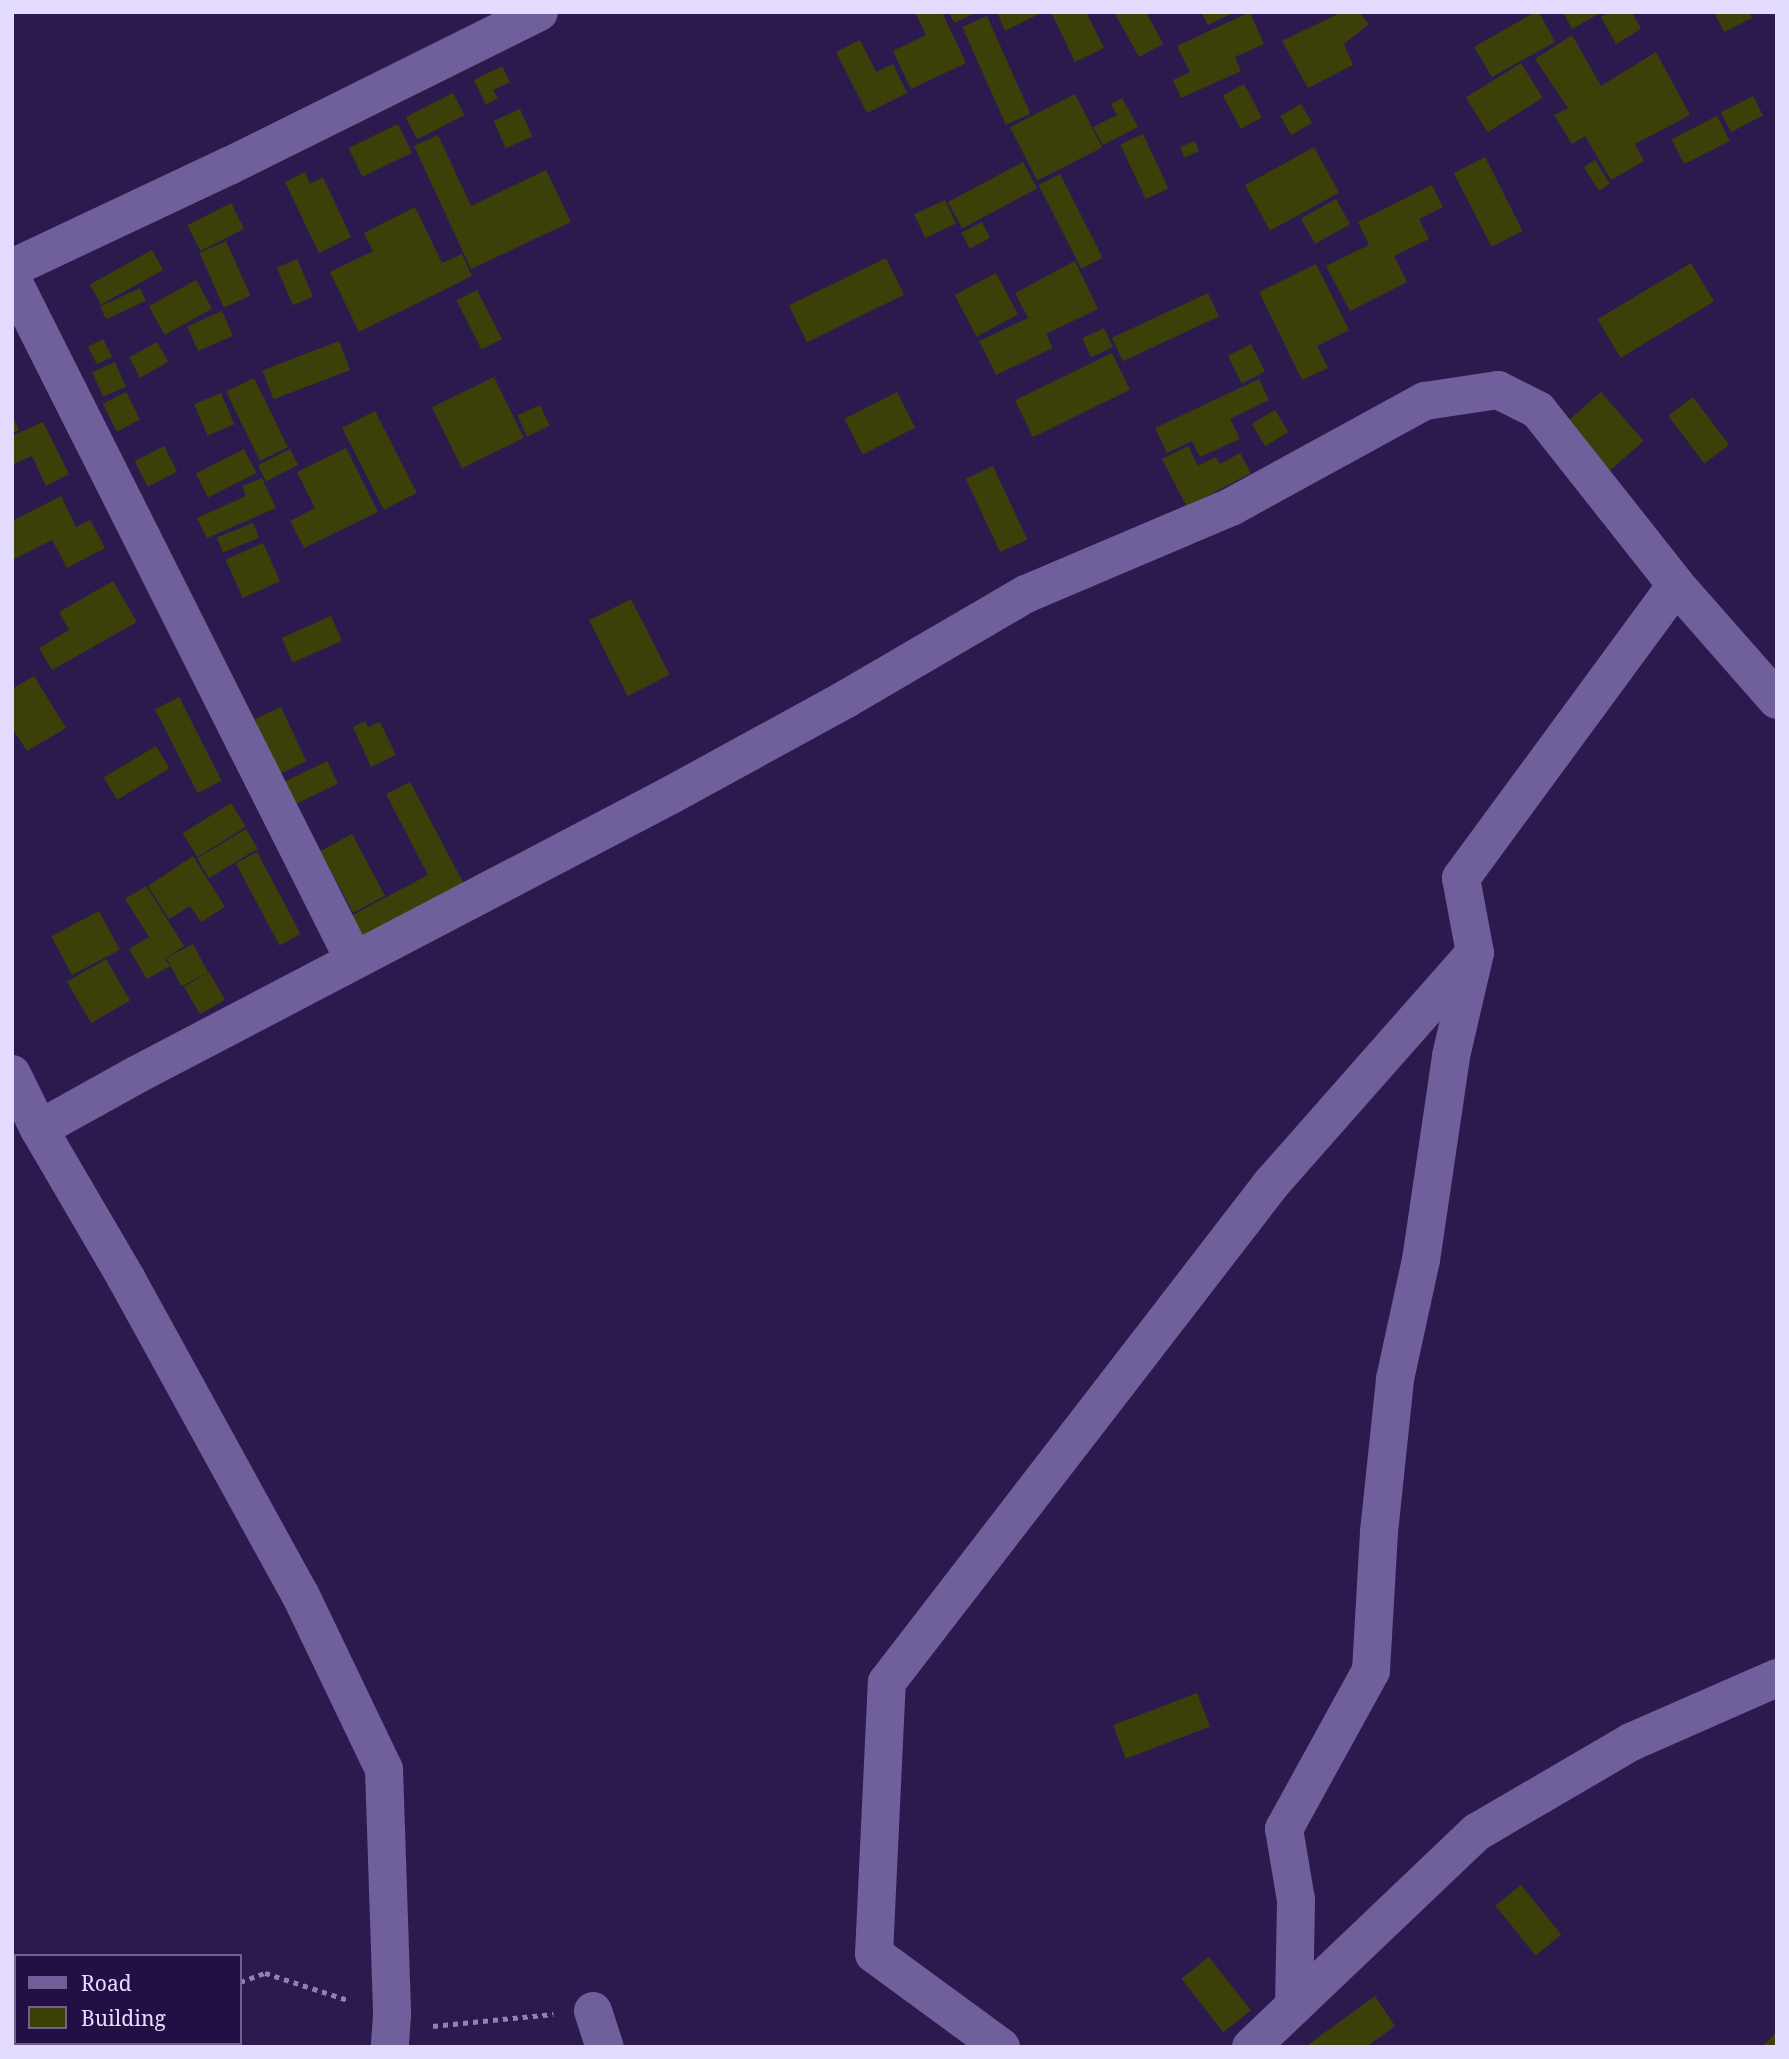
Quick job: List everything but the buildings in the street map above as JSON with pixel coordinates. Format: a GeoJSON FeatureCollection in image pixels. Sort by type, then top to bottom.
{"type":"FeatureCollection","features":[{"type":"Feature","properties":{"kind":"street"},"geometry":{"type":"LineString","coordinates":[[12,268],[229,166],[539,12]]}},
{"type":"Feature","properties":{"kind":"street"},"geometry":{"type":"LineString","coordinates":[[12,279],[354,960]]}},
{"type":"Feature","properties":{"kind":"street"},"geometry":{"type":"LineString","coordinates":[[39,1129],[693,783],[846,699],[1026,594],[1231,507],[1425,401],[1498,390],[1538,410],[1676,585],[1777,700]]}},
{"type":"Feature","properties":{"kind":"street"},"geometry":{"type":"LineString","coordinates":[[1294,2006],[1296,1900],[1284,1829],[1371,1671],[1379,1532],[1395,1379],[1421,1260],[1451,1056],[1475,953],[1461,878],[1676,585]]}},
{"type":"Feature","properties":{"kind":"street"},"geometry":{"type":"LineString","coordinates":[[1001,2047],[874,1954],[887,1682],[1271,1184],[1475,953]]}},
{"type":"Feature","properties":{"kind":"street"},"geometry":{"type":"LineString","coordinates":[[12,1074],[39,1129],[132,1290],[300,1594],[384,1769],[392,2015],[390,2047]]}},
{"type":"Feature","properties":{"kind":"street"},"geometry":{"type":"LineString","coordinates":[[1251,2047],[1477,1832],[1631,1742],[1777,1678]]}},
{"type":"Feature","properties":{"kind":"street"},"geometry":{"type":"LineString","coordinates":[[593,2011],[605,2047]]}}]}
